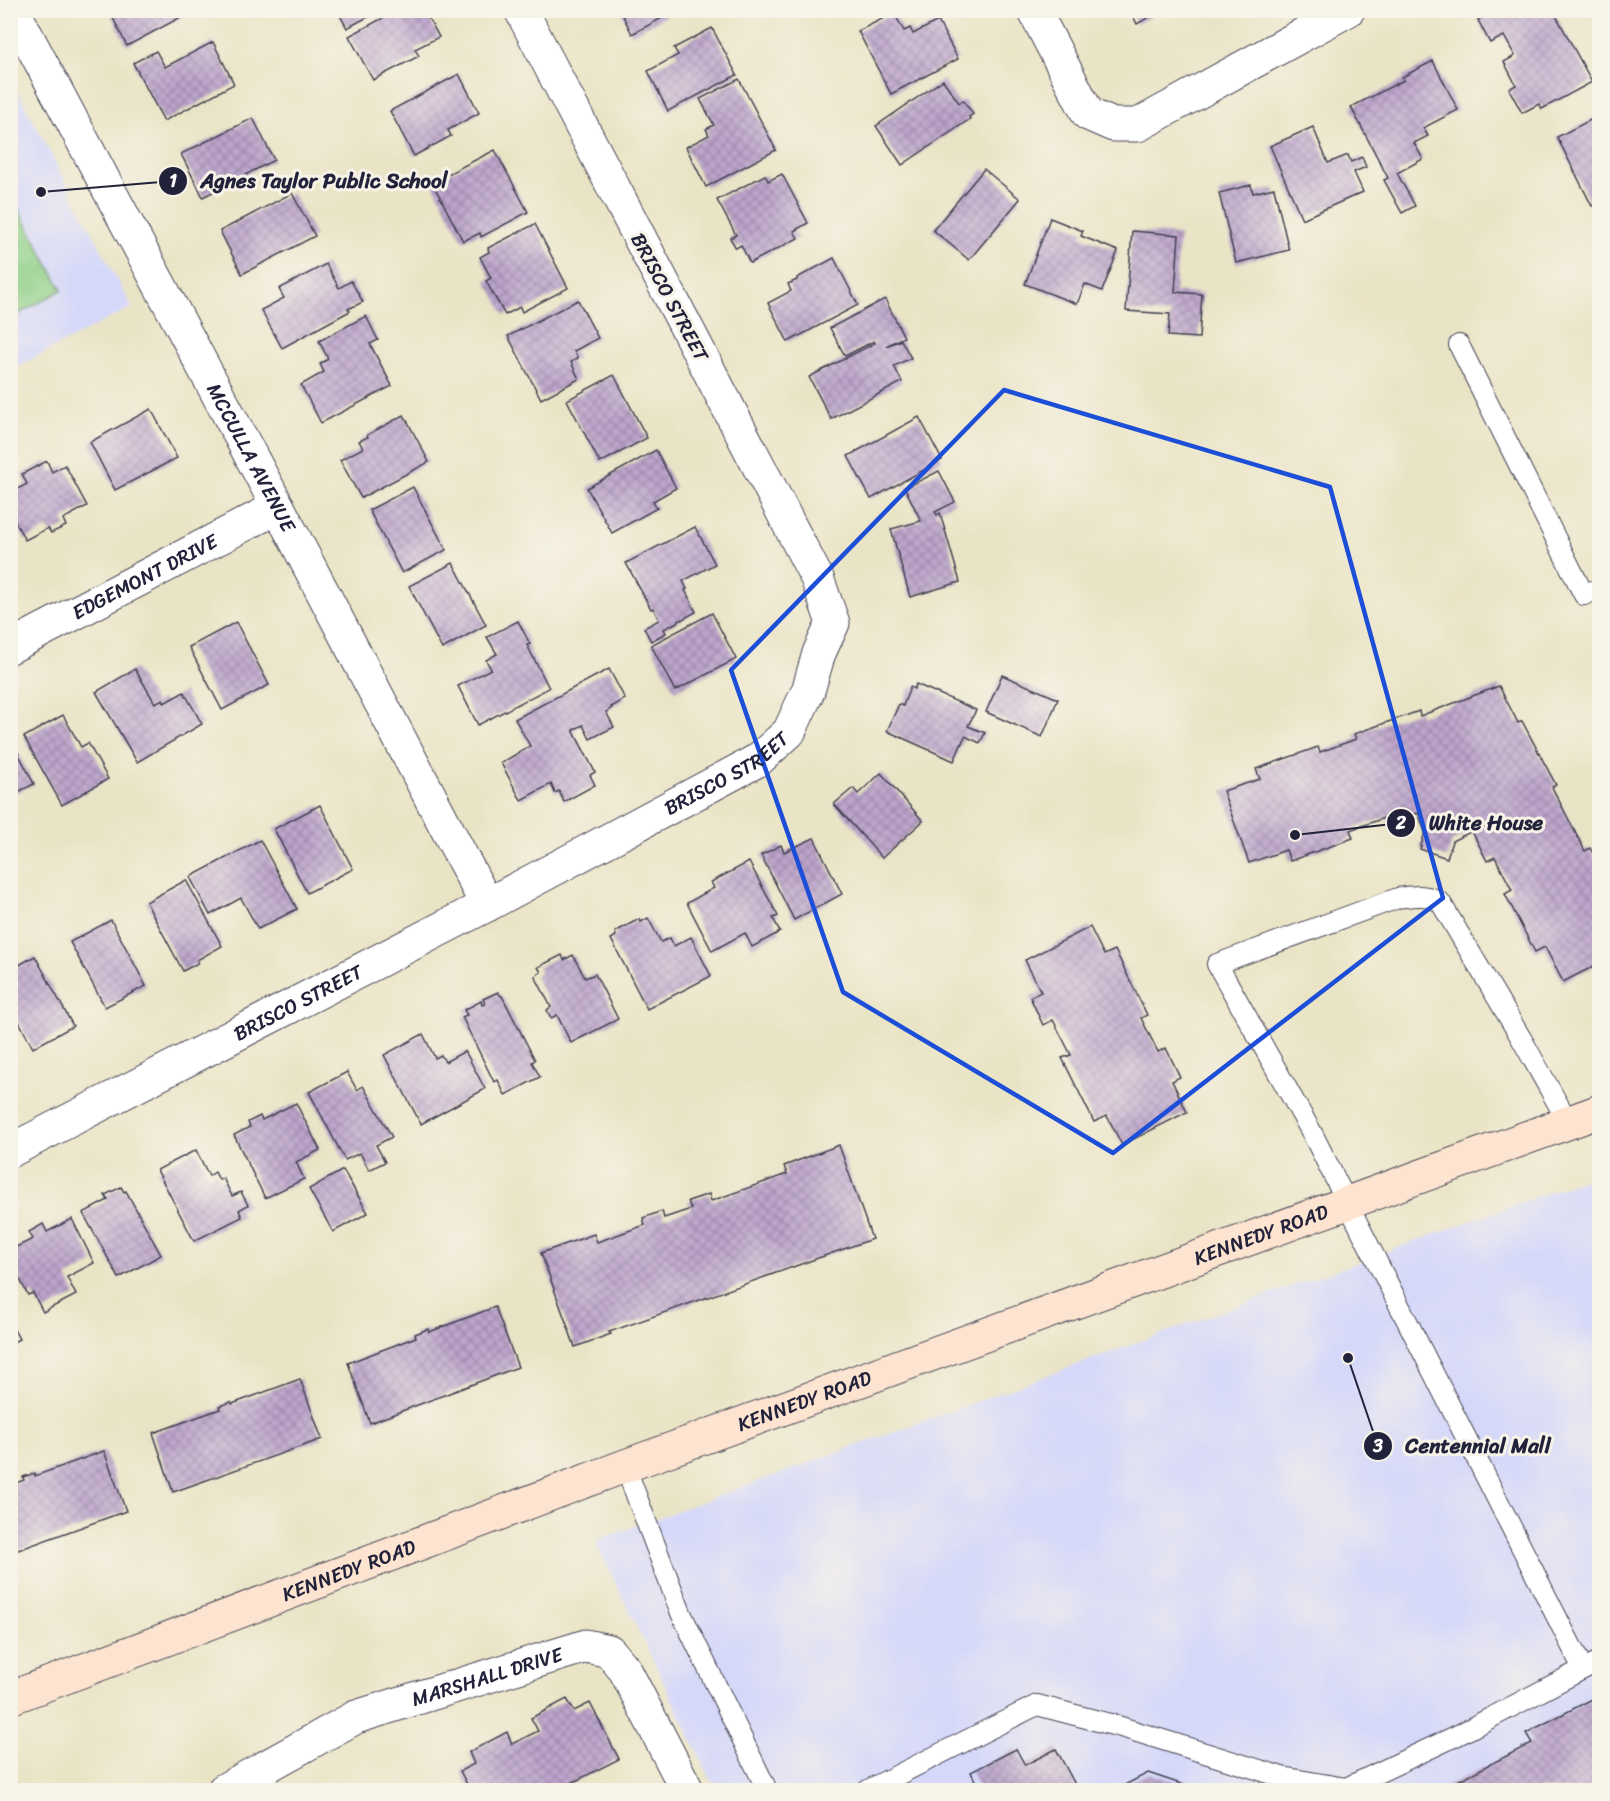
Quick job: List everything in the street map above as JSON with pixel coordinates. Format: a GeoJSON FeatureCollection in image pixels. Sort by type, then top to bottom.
{"type":"FeatureCollection","features":[{"type":"Feature","properties":{"kind":"main road","name":"KENNEDY ROAD"},"geometry":{"type":"LineString","coordinates":[[10,1698],[625,1466],[1599,1111]]}},
{"type":"Feature","properties":{"kind":"street","name":"MCCULLA AVENUE"},"geometry":{"type":"LineString","coordinates":[[13,10],[487,905]]}},
{"type":"Feature","properties":{"kind":"street","name":"BRISCO STREET"},"geometry":{"type":"LineString","coordinates":[[10,1151],[487,905],[758,760],[789,732],[808,691],[819,653],[833,623],[817,578],[521,10]]}},
{"type":"Feature","properties":{"kind":"street"},"geometry":{"type":"LineString","coordinates":[[1034,10],[1088,114],[1113,125],[1138,125],[1348,10]]}},
{"type":"Feature","properties":{"kind":"street","name":"EDGEMONT DRIVE"},"geometry":{"type":"LineString","coordinates":[[10,647],[278,507]]}},
{"type":"Feature","properties":{"kind":"street","name":"MARSHALL DRIVE"},"geometry":{"type":"LineString","coordinates":[[224,1791],[356,1717],[586,1646],[609,1651],[624,1670],[687,1791]]}},
{"type":"Feature","properties":{"kind":"lane"},"geometry":{"type":"LineString","coordinates":[[1459,345],[1584,594],[1599,588]]}},
{"type":"Feature","properties":{"kind":"lane"},"geometry":{"type":"LineString","coordinates":[[868,1791],[1037,1705],[1121,1727],[1282,1777],[1346,1788],[1458,1735],[1591,1665],[1312,1133],[1217,964],[1398,898],[1425,896],[1434,898],[1441,903],[1568,1122]]}},
{"type":"Feature","properties":{"kind":"lane"},"geometry":{"type":"LineString","coordinates":[[625,1466],[681,1613],[767,1791]]}},
{"type":"Feature","properties":{"kind":"highlighted area"},"geometry":{"type":"Polygon","coordinates":[[[1004,390],[1330,487],[1443,898],[1113,1153],[843,992],[731,670],[1004,390]]]}},
{"type":"Feature","properties":{"kind":"shaded area"},"geometry":{"type":"Polygon","coordinates":[[[10,77],[132,307],[11,370],[10,370],[10,77]]]}},
{"type":"Feature","properties":{"kind":"shaded area"},"geometry":{"type":"Polygon","coordinates":[[[1599,1174],[1599,1790],[716,1790],[595,1541],[1599,1174]]]}},
{"type":"Feature","properties":{"kind":"green space"},"geometry":{"type":"Polygon","coordinates":[[[11,195],[62,290],[10,318],[11,195]]]}},
{"type":"Feature","properties":{"kind":"building"},"geometry":{"type":"Polygon","coordinates":[[[109,10],[183,10],[185,15],[127,46],[109,10]]]}},
{"type":"Feature","properties":{"kind":"building"},"geometry":{"type":"Polygon","coordinates":[[[337,10],[381,10],[347,28],[337,10]]]}},
{"type":"Feature","properties":{"kind":"building"},"geometry":{"type":"Polygon","coordinates":[[[398,10],[424,10],[439,37],[415,49],[419,56],[373,80],[349,36],[398,10]]]}},
{"type":"Feature","properties":{"kind":"building"},"geometry":{"type":"Polygon","coordinates":[[[620,10],[677,10],[632,34],[620,10]]]}},
{"type":"Feature","properties":{"kind":"building"},"geometry":{"type":"Polygon","coordinates":[[[1130,10],[1162,10],[1137,24],[1130,10]]]}},
{"type":"Feature","properties":{"kind":"building"},"geometry":{"type":"Polygon","coordinates":[[[1494,10],[1553,10],[1592,82],[1542,109],[1539,104],[1522,113],[1509,89],[1516,85],[1504,62],[1515,56],[1504,36],[1490,43],[1478,20],[1494,10]]]}},
{"type":"Feature","properties":{"kind":"building"},"geometry":{"type":"Polygon","coordinates":[[[894,13],[904,31],[910,28],[913,34],[938,21],[958,59],[891,94],[858,31],[894,13]]]}},
{"type":"Feature","properties":{"kind":"building"},"geometry":{"type":"Polygon","coordinates":[[[712,28],[737,75],[668,111],[648,71],[678,55],[674,48],[712,28]]]}},
{"type":"Feature","properties":{"kind":"building"},"geometry":{"type":"Polygon","coordinates":[[[213,42],[234,84],[164,121],[133,63],[156,51],[165,67],[213,42]]]}},
{"type":"Feature","properties":{"kind":"building"},"geometry":{"type":"Polygon","coordinates":[[[1433,61],[1458,110],[1423,128],[1428,136],[1414,143],[1423,159],[1397,173],[1415,206],[1402,213],[1384,180],[1388,178],[1351,107],[1404,80],[1402,77],[1433,61]]]}},
{"type":"Feature","properties":{"kind":"building"},"geometry":{"type":"Polygon","coordinates":[[[459,74],[479,113],[448,130],[451,136],[414,156],[390,111],[459,74]]]}},
{"type":"Feature","properties":{"kind":"building"},"geometry":{"type":"Polygon","coordinates":[[[739,79],[776,150],[706,187],[686,147],[709,135],[706,129],[714,125],[700,99],[739,79]]]}},
{"type":"Feature","properties":{"kind":"building"},"geometry":{"type":"Polygon","coordinates":[[[943,80],[959,103],[963,100],[973,114],[969,117],[970,119],[902,165],[876,126],[943,80]]]}},
{"type":"Feature","properties":{"kind":"building"},"geometry":{"type":"Polygon","coordinates":[[[1600,115],[1600,203],[1592,206],[1557,137],[1600,115]]]}},
{"type":"Feature","properties":{"kind":"building"},"geometry":{"type":"Polygon","coordinates":[[[253,118],[274,160],[203,197],[181,154],[253,118]]]}},
{"type":"Feature","properties":{"kind":"building"},"geometry":{"type":"Polygon","coordinates":[[[1313,127],[1328,163],[1348,155],[1351,162],[1362,157],[1366,167],[1354,172],[1363,192],[1302,219],[1270,146],[1313,127]]]}},
{"type":"Feature","properties":{"kind":"building"},"geometry":{"type":"Polygon","coordinates":[[[495,150],[528,212],[481,237],[480,233],[463,241],[432,182],[495,150]]]}},
{"type":"Feature","properties":{"kind":"building"},"geometry":{"type":"Polygon","coordinates":[[[984,169],[1020,199],[969,260],[933,230],[984,169]]]}},
{"type":"Feature","properties":{"kind":"building"},"geometry":{"type":"Polygon","coordinates":[[[782,174],[808,223],[794,231],[798,238],[750,263],[741,245],[736,248],[730,238],[736,235],[717,200],[765,175],[768,181],[782,174]]]}},
{"type":"Feature","properties":{"kind":"building"},"geometry":{"type":"Polygon","coordinates":[[[1251,185],[1253,193],[1274,188],[1289,250],[1236,263],[1219,193],[1251,185]]]}},
{"type":"Feature","properties":{"kind":"building"},"geometry":{"type":"Polygon","coordinates":[[[292,193],[315,236],[242,274],[220,231],[292,193]]]}},
{"type":"Feature","properties":{"kind":"building"},"geometry":{"type":"Polygon","coordinates":[[[1050,218],[1083,231],[1081,236],[1118,251],[1102,291],[1085,284],[1077,304],[1025,284],[1050,218]]]}},
{"type":"Feature","properties":{"kind":"building"},"geometry":{"type":"Polygon","coordinates":[[[535,224],[568,288],[522,312],[520,307],[505,315],[486,281],[491,278],[480,257],[489,252],[488,248],[535,224]]]}},
{"type":"Feature","properties":{"kind":"building"},"geometry":{"type":"Polygon","coordinates":[[[1132,231],[1179,235],[1175,292],[1202,294],[1199,338],[1168,336],[1170,314],[1126,311],[1132,231]]]}},
{"type":"Feature","properties":{"kind":"building"},"geometry":{"type":"Polygon","coordinates":[[[834,258],[858,305],[788,342],[768,303],[791,291],[788,284],[834,258]]]}},
{"type":"Feature","properties":{"kind":"building"},"geometry":{"type":"Polygon","coordinates":[[[326,264],[339,288],[351,281],[363,302],[282,348],[261,310],[284,298],[279,289],[326,264]]]}},
{"type":"Feature","properties":{"kind":"building"},"geometry":{"type":"Polygon","coordinates":[[[885,299],[904,337],[886,346],[901,340],[911,358],[894,366],[902,382],[831,419],[809,377],[875,343],[874,341],[845,356],[830,328],[885,299]]]}},
{"type":"Feature","properties":{"kind":"building"},"geometry":{"type":"Polygon","coordinates":[[[578,300],[598,338],[574,351],[578,358],[571,362],[579,379],[541,399],[508,336],[578,300]]]}},
{"type":"Feature","properties":{"kind":"building"},"geometry":{"type":"Polygon","coordinates":[[[366,316],[378,340],[370,344],[392,386],[321,423],[301,385],[324,372],[320,364],[328,359],[319,341],[366,316]]]}},
{"type":"Feature","properties":{"kind":"building"},"geometry":{"type":"Polygon","coordinates":[[[614,375],[647,438],[600,463],[567,400],[614,375]]]}},
{"type":"Feature","properties":{"kind":"building"},"geometry":{"type":"Polygon","coordinates":[[[151,409],[177,458],[115,490],[90,442],[151,409]]]}},
{"type":"Feature","properties":{"kind":"building"},"geometry":{"type":"Polygon","coordinates":[[[404,415],[429,462],[361,498],[340,460],[363,448],[359,441],[368,437],[367,435],[404,415]]]}},
{"type":"Feature","properties":{"kind":"building"},"geometry":{"type":"Polygon","coordinates":[[[919,417],[942,460],[871,499],[848,456],[919,417]]]}},
{"type":"Feature","properties":{"kind":"building"},"geometry":{"type":"Polygon","coordinates":[[[656,450],[676,488],[653,501],[657,508],[612,533],[587,488],[656,450]]]}},
{"type":"Feature","properties":{"kind":"building"},"geometry":{"type":"Polygon","coordinates":[[[47,461],[52,472],[65,465],[87,506],[63,519],[66,526],[51,533],[48,528],[25,540],[10,512],[10,493],[27,484],[22,474],[47,461]]]}},
{"type":"Feature","properties":{"kind":"building"},"geometry":{"type":"Polygon","coordinates":[[[939,471],[955,502],[935,512],[937,515],[940,513],[960,582],[910,597],[891,529],[921,521],[905,488],[939,471]]]}},
{"type":"Feature","properties":{"kind":"building"},"geometry":{"type":"Polygon","coordinates":[[[413,487],[446,550],[402,573],[369,510],[413,487]]]}},
{"type":"Feature","properties":{"kind":"building"},"geometry":{"type":"Polygon","coordinates":[[[695,527],[715,564],[683,581],[696,612],[664,629],[666,633],[651,641],[644,628],[659,620],[626,563],[695,527]]]}},
{"type":"Feature","properties":{"kind":"building"},"geometry":{"type":"Polygon","coordinates":[[[453,563],[486,625],[442,649],[409,586],[453,563]]]}},
{"type":"Feature","properties":{"kind":"building"},"geometry":{"type":"Polygon","coordinates":[[[712,613],[736,659],[675,691],[651,645],[712,613]]]}},
{"type":"Feature","properties":{"kind":"building"},"geometry":{"type":"Polygon","coordinates":[[[518,621],[530,644],[527,645],[549,688],[478,725],[458,686],[491,669],[486,660],[497,654],[487,637],[518,621]]]}},
{"type":"Feature","properties":{"kind":"building"},"geometry":{"type":"Polygon","coordinates":[[[236,622],[269,685],[222,710],[189,647],[236,622]]]}},
{"type":"Feature","properties":{"kind":"building"},"geometry":{"type":"Polygon","coordinates":[[[135,669],[155,703],[163,699],[164,703],[184,692],[202,724],[137,762],[96,692],[135,669]]]}},
{"type":"Feature","properties":{"kind":"building"},"geometry":{"type":"Polygon","coordinates":[[[609,669],[625,699],[606,712],[614,727],[590,739],[583,725],[573,730],[595,772],[590,775],[595,785],[564,802],[559,791],[555,793],[551,784],[521,800],[501,763],[530,746],[515,719],[609,669]]]}},
{"type":"Feature","properties":{"kind":"building"},"geometry":{"type":"Polygon","coordinates":[[[1002,675],[1058,699],[1042,737],[986,712],[1002,675]]]}},
{"type":"Feature","properties":{"kind":"building"},"geometry":{"type":"Polygon","coordinates":[[[916,684],[976,710],[968,726],[985,733],[980,743],[965,736],[954,761],[887,731],[899,704],[903,706],[910,687],[914,689],[916,684]]]}},
{"type":"Feature","properties":{"kind":"building"},"geometry":{"type":"Polygon","coordinates":[[[1499,686],[1518,723],[1522,721],[1556,785],[1552,787],[1585,851],[1590,848],[1600,866],[1600,963],[1563,982],[1545,947],[1535,952],[1505,894],[1512,890],[1495,857],[1487,861],[1472,831],[1452,841],[1447,858],[1420,849],[1425,832],[1418,813],[1389,823],[1387,817],[1350,830],[1353,838],[1290,861],[1286,850],[1249,863],[1223,791],[1260,779],[1256,769],[1318,747],[1320,752],[1356,739],[1354,734],[1419,711],[1420,716],[1499,686]]]}},
{"type":"Feature","properties":{"kind":"building"},"geometry":{"type":"Polygon","coordinates":[[[63,715],[81,747],[88,743],[108,779],[62,805],[24,737],[63,715]]]}},
{"type":"Feature","properties":{"kind":"building"},"geometry":{"type":"Polygon","coordinates":[[[12,741],[34,784],[10,796],[10,742],[12,741]]]}},
{"type":"Feature","properties":{"kind":"building"},"geometry":{"type":"Polygon","coordinates":[[[881,773],[923,821],[882,858],[834,804],[853,788],[858,794],[881,773]]]}},
{"type":"Feature","properties":{"kind":"building"},"geometry":{"type":"Polygon","coordinates":[[[320,805],[353,869],[307,893],[274,829],[320,805]]]}},
{"type":"Feature","properties":{"kind":"building"},"geometry":{"type":"Polygon","coordinates":[[[814,838],[842,894],[794,920],[761,855],[781,845],[784,852],[814,838]]]}},
{"type":"Feature","properties":{"kind":"building"},"geometry":{"type":"Polygon","coordinates":[[[260,840],[297,909],[258,929],[241,898],[210,915],[190,877],[260,840]]]}},
{"type":"Feature","properties":{"kind":"building"},"geometry":{"type":"Polygon","coordinates":[[[749,862],[778,916],[773,918],[780,932],[752,947],[745,933],[712,951],[687,903],[714,888],[711,882],[749,862]]]}},
{"type":"Feature","properties":{"kind":"building"},"geometry":{"type":"Polygon","coordinates":[[[186,880],[222,946],[183,971],[146,902],[186,880]]]}},
{"type":"Feature","properties":{"kind":"building"},"geometry":{"type":"Polygon","coordinates":[[[648,918],[661,942],[670,938],[674,946],[691,937],[711,976],[647,1009],[611,939],[616,936],[615,932],[639,919],[641,922],[648,918]]]}},
{"type":"Feature","properties":{"kind":"building"},"geometry":{"type":"Polygon","coordinates":[[[111,920],[146,986],[105,1007],[70,942],[111,920]]]}},
{"type":"Feature","properties":{"kind":"building"},"geometry":{"type":"Polygon","coordinates":[[[1090,927],[1104,955],[1115,950],[1147,1015],[1141,1018],[1158,1052],[1166,1048],[1180,1077],[1172,1081],[1187,1112],[1122,1145],[1107,1116],[1094,1122],[1062,1058],[1071,1055],[1053,1020],[1043,1025],[1030,997],[1041,992],[1025,960],[1090,927]]]}},
{"type":"Feature","properties":{"kind":"building"},"geometry":{"type":"Polygon","coordinates":[[[562,955],[564,960],[573,955],[585,978],[595,974],[618,1019],[571,1043],[557,1015],[551,1018],[547,1010],[551,1007],[535,976],[541,972],[538,967],[562,955]]]}},
{"type":"Feature","properties":{"kind":"building"},"geometry":{"type":"Polygon","coordinates":[[[35,956],[73,1026],[33,1048],[19,1022],[13,1025],[10,1021],[10,970],[35,956]]]}},
{"type":"Feature","properties":{"kind":"building"},"geometry":{"type":"Polygon","coordinates":[[[498,992],[535,1060],[532,1062],[540,1077],[505,1095],[498,1080],[494,1082],[462,1017],[467,1015],[464,1010],[481,1001],[482,1005],[485,1004],[483,999],[498,992]]]}},
{"type":"Feature","properties":{"kind":"building"},"geometry":{"type":"Polygon","coordinates":[[[423,1034],[435,1058],[441,1055],[445,1062],[465,1051],[485,1089],[421,1124],[384,1055],[423,1034]]]}},
{"type":"Feature","properties":{"kind":"building"},"geometry":{"type":"Polygon","coordinates":[[[347,1072],[357,1090],[363,1086],[392,1137],[376,1145],[385,1162],[369,1170],[360,1153],[345,1160],[309,1092],[347,1072]]]}},
{"type":"Feature","properties":{"kind":"building"},"geometry":{"type":"Polygon","coordinates":[[[296,1103],[320,1150],[296,1162],[304,1179],[265,1198],[234,1135],[250,1127],[248,1122],[260,1116],[262,1120],[296,1103]]]}},
{"type":"Feature","properties":{"kind":"building"},"geometry":{"type":"Polygon","coordinates":[[[839,1145],[872,1239],[609,1332],[611,1334],[575,1347],[541,1253],[594,1234],[597,1242],[645,1225],[643,1218],[662,1211],[664,1218],[691,1209],[688,1201],[709,1194],[711,1201],[787,1174],[784,1166],[839,1145]]]}},
{"type":"Feature","properties":{"kind":"building"},"geometry":{"type":"Polygon","coordinates":[[[196,1150],[209,1176],[215,1172],[219,1180],[223,1178],[232,1196],[241,1192],[248,1205],[239,1210],[242,1217],[194,1241],[157,1170],[196,1150]]]}},
{"type":"Feature","properties":{"kind":"building"},"geometry":{"type":"Polygon","coordinates":[[[343,1170],[368,1213],[333,1232],[309,1189],[343,1170]]]}},
{"type":"Feature","properties":{"kind":"building"},"geometry":{"type":"Polygon","coordinates":[[[121,1187],[124,1192],[126,1191],[161,1255],[119,1278],[83,1213],[108,1200],[105,1195],[121,1187]]]}},
{"type":"Feature","properties":{"kind":"building"},"geometry":{"type":"Polygon","coordinates":[[[72,1219],[94,1263],[67,1277],[76,1295],[43,1312],[33,1293],[28,1295],[10,1260],[10,1250],[33,1239],[29,1232],[43,1224],[47,1232],[72,1219]]]}},
{"type":"Feature","properties":{"kind":"building"},"geometry":{"type":"Polygon","coordinates":[[[495,1307],[518,1367],[370,1423],[348,1363],[416,1337],[415,1334],[428,1329],[429,1332],[495,1307]]]}},
{"type":"Feature","properties":{"kind":"building"},"geometry":{"type":"Polygon","coordinates":[[[10,1322],[19,1339],[10,1344],[10,1322]]]}},
{"type":"Feature","properties":{"kind":"building"},"geometry":{"type":"Polygon","coordinates":[[[300,1379],[322,1439],[173,1492],[153,1433],[220,1409],[219,1406],[231,1402],[232,1404],[300,1379]]]}},
{"type":"Feature","properties":{"kind":"building"},"geometry":{"type":"Polygon","coordinates":[[[104,1451],[126,1511],[10,1553],[10,1485],[24,1480],[23,1477],[35,1473],[35,1476],[104,1451]]]}},
{"type":"Feature","properties":{"kind":"building"},"geometry":{"type":"Polygon","coordinates":[[[1600,1695],[1600,1790],[1440,1790],[1532,1743],[1526,1733],[1600,1695]]]}},
{"type":"Feature","properties":{"kind":"building"},"geometry":{"type":"Polygon","coordinates":[[[567,1699],[574,1711],[590,1703],[619,1759],[558,1790],[470,1790],[460,1771],[474,1764],[469,1752],[507,1732],[512,1744],[538,1731],[531,1718],[567,1699]]]}},
{"type":"Feature","properties":{"kind":"building"},"geometry":{"type":"Polygon","coordinates":[[[1016,1749],[1025,1765],[1056,1749],[1078,1790],[976,1790],[979,1789],[971,1772],[1016,1749]]]}},
{"type":"Feature","properties":{"kind":"building"},"geometry":{"type":"Polygon","coordinates":[[[1148,1773],[1199,1790],[1115,1790],[1148,1773]]]}},
{"type":"Feature","properties":{"kind":"place","name":"Agnes Taylor Public School"},"geometry":{"type":"Point","coordinates":[41,192]}},
{"type":"Feature","properties":{"kind":"place","name":"White House"},"geometry":{"type":"Point","coordinates":[1295,835]}},
{"type":"Feature","properties":{"kind":"place","name":"Centennial Mall"},"geometry":{"type":"Point","coordinates":[1348,1358]}}]}
